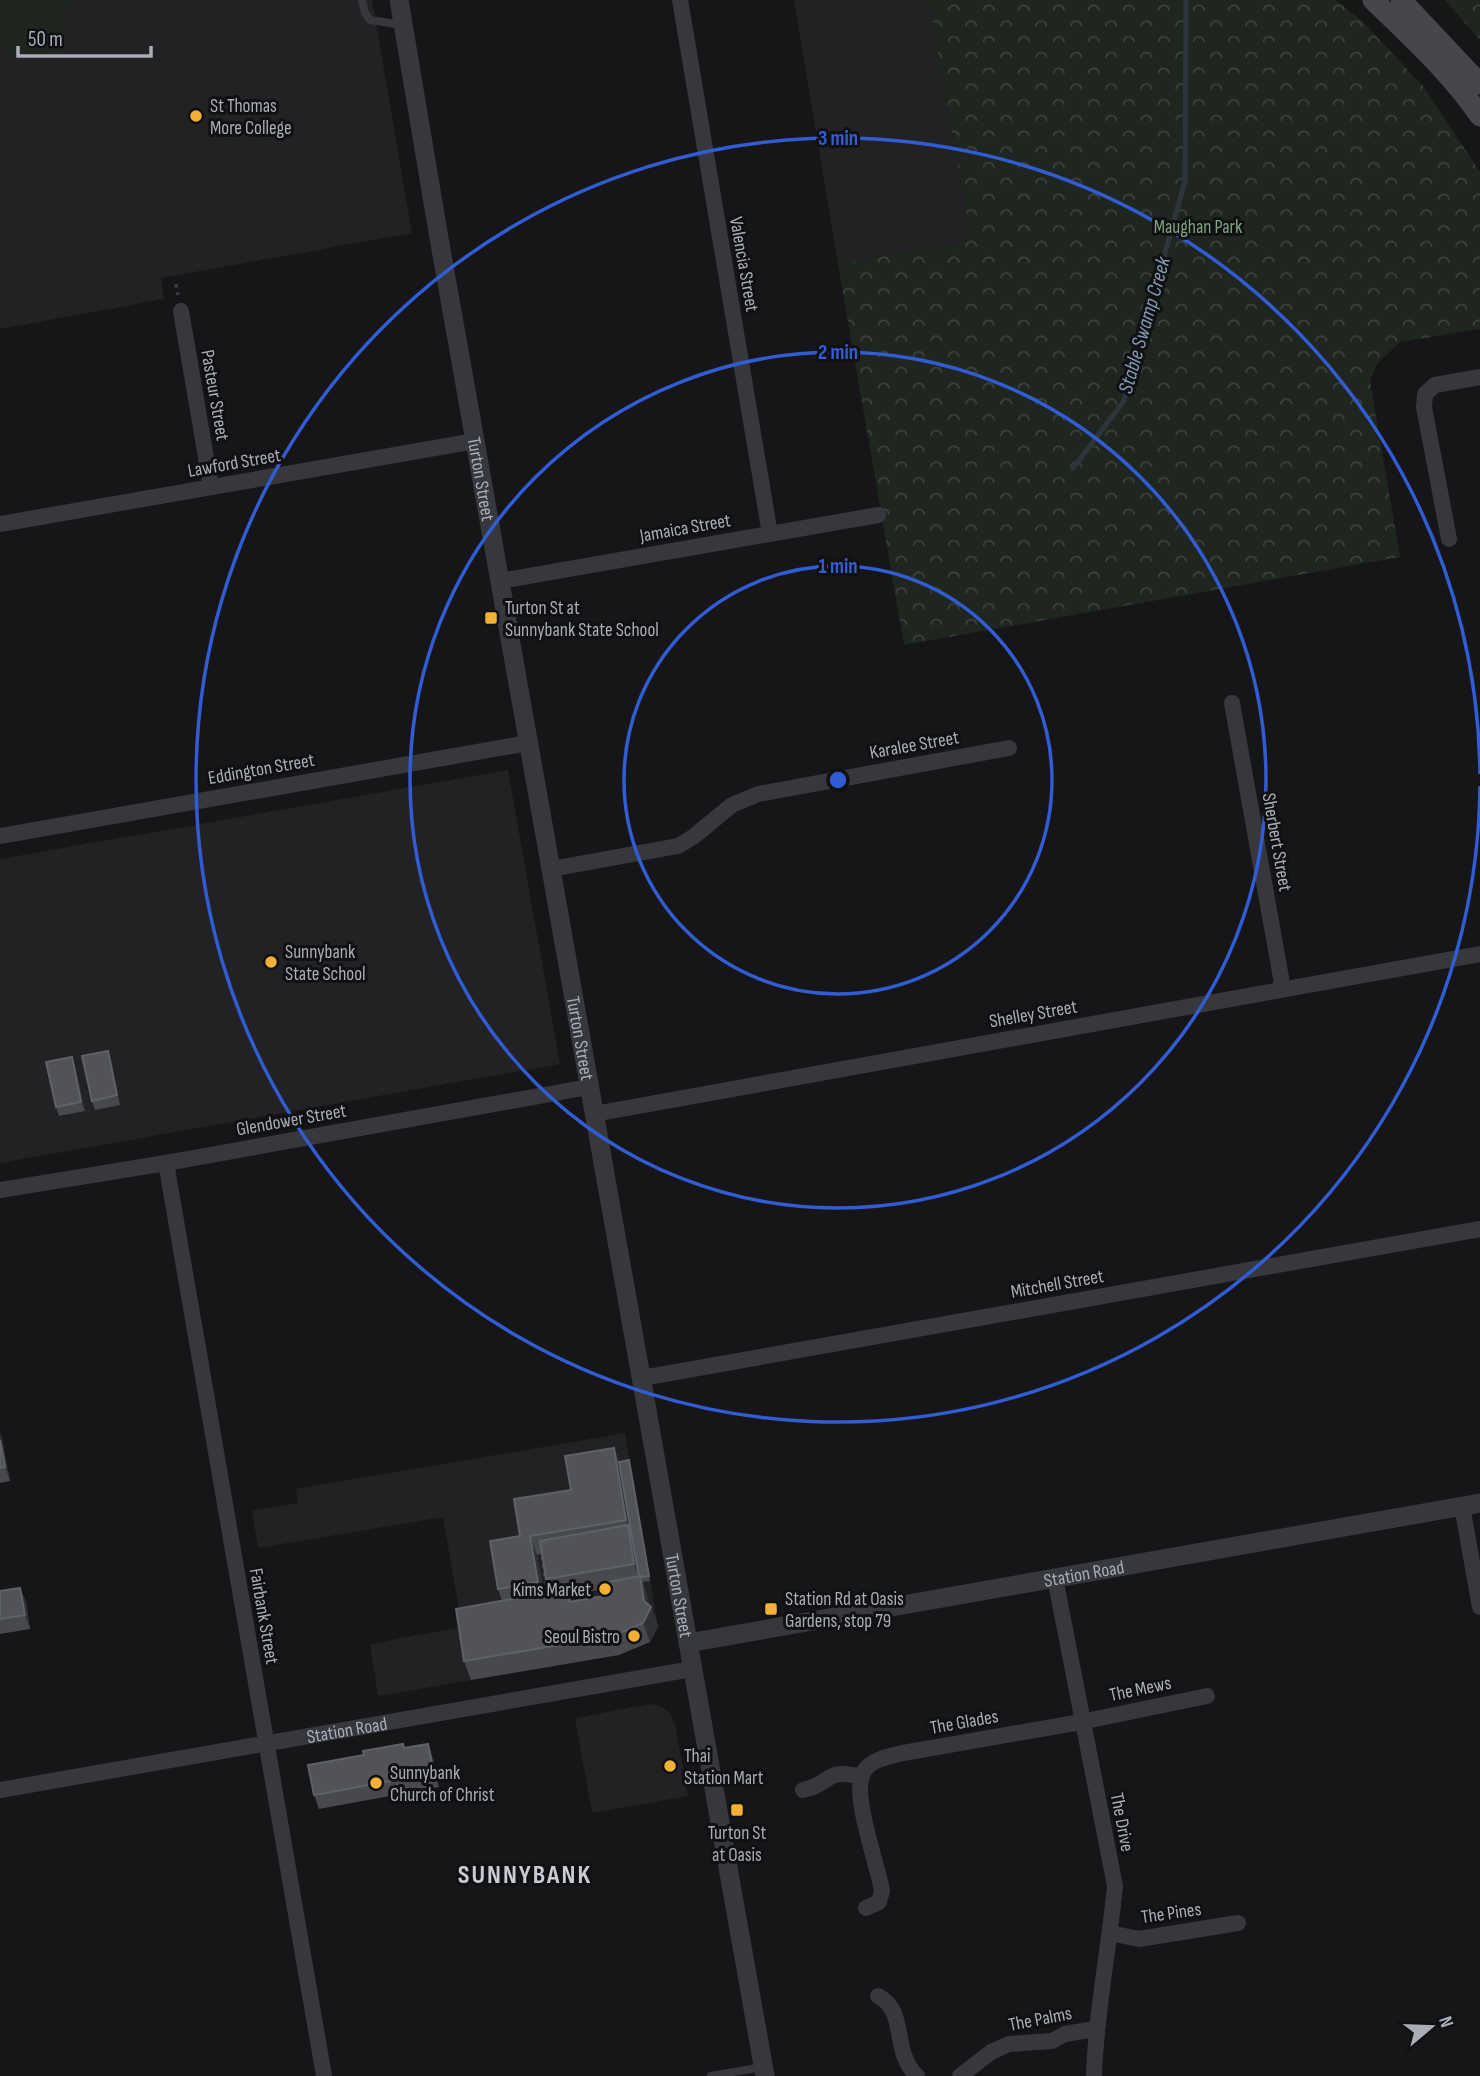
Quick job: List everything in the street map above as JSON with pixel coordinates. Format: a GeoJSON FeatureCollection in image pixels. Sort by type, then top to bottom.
{"type":"FeatureCollection","features":[{"type":"Feature","properties":{"kind":"main road"},"geometry":{"type":"LineString","coordinates":[[1373,0],[1413,39],[1480,116]]}},
{"type":"Feature","properties":{"kind":"main road"},"geometry":{"type":"LineString","coordinates":[[1401,0],[1480,83]]}},
{"type":"Feature","properties":{"kind":"street","name":"Turton Street"},"geometry":{"type":"LineString","coordinates":[[399,0],[764,2071]]}},
{"type":"Feature","properties":{"kind":"street","name":"Valencia Street"},"geometry":{"type":"LineString","coordinates":[[680,0],[770,534]]}},
{"type":"Feature","properties":{"kind":"street","name":"Pasteur Street"},"geometry":{"type":"LineString","coordinates":[[181,310],[211,487]]}},
{"type":"Feature","properties":{"kind":"street"},"geometry":{"type":"LineString","coordinates":[[1449,539],[1424,407],[1425,394],[1435,385],[1480,377]]}},
{"type":"Feature","properties":{"kind":"street","name":"Lawford Street"},"geometry":{"type":"LineString","coordinates":[[0,524],[475,441]]}},
{"type":"Feature","properties":{"kind":"street","name":"Jamaica Street"},"geometry":{"type":"LineString","coordinates":[[500,581],[878,515]]}},
{"type":"Feature","properties":{"kind":"street","name":"Sherbert Street"},"geometry":{"type":"LineString","coordinates":[[1232,703],[1283,989]]}},
{"type":"Feature","properties":{"kind":"street","name":"Eddington Street"},"geometry":{"type":"LineString","coordinates":[[0,836],[528,743]]}},
{"type":"Feature","properties":{"kind":"street","name":"Karalee Street"},"geometry":{"type":"LineString","coordinates":[[551,869],[678,846],[694,837],[732,805],[758,794],[1009,748]]}},
{"type":"Feature","properties":{"kind":"street","name":"Shelley Street"},"geometry":{"type":"LineString","coordinates":[[594,1114],[1480,954]]}},
{"type":"Feature","properties":{"kind":"street","name":"Glendower Street"},"geometry":{"type":"LineString","coordinates":[[0,1190],[589,1087]]}},
{"type":"Feature","properties":{"kind":"street","name":"Fairbank Street"},"geometry":{"type":"LineString","coordinates":[[166,1163],[324,2076]]}},
{"type":"Feature","properties":{"kind":"street","name":"Mitchell Street"},"geometry":{"type":"LineString","coordinates":[[642,1378],[1480,1229]]}},
{"type":"Feature","properties":{"kind":"street"},"geometry":{"type":"LineString","coordinates":[[1471,1505],[1480,1607]]}},
{"type":"Feature","properties":{"kind":"street","name":"Station Road"},"geometry":{"type":"LineString","coordinates":[[688,1643],[1471,1505]]}},
{"type":"Feature","properties":{"kind":"street","name":"The Drive"},"geometry":{"type":"LineString","coordinates":[[1055,1578],[1115,1886],[1096,2029],[1094,2076]]}},
{"type":"Feature","properties":{"kind":"street","name":"Station Road"},"geometry":{"type":"LineString","coordinates":[[0,1790],[692,1669]]}},
{"type":"Feature","properties":{"kind":"street","name":"The Mews"},"geometry":{"type":"LineString","coordinates":[[1082,1722],[1207,1696]]}},
{"type":"Feature","properties":{"kind":"street","name":"The Glades"},"geometry":{"type":"LineString","coordinates":[[862,1777],[864,1771],[880,1759],[903,1753],[1082,1722]]}},
{"type":"Feature","properties":{"kind":"street"},"geometry":{"type":"LineString","coordinates":[[803,1790],[816,1787],[831,1774],[846,1773],[862,1777],[859,1786],[861,1806],[882,1891],[879,1902],[866,1908]]}},
{"type":"Feature","properties":{"kind":"street","name":"The Pines"},"geometry":{"type":"LineString","coordinates":[[1110,1933],[1139,1939],[1238,1923]]}},
{"type":"Feature","properties":{"kind":"street"},"geometry":{"type":"LineString","coordinates":[[878,1996],[887,2001],[895,2012],[902,2055],[917,2076]]}},
{"type":"Feature","properties":{"kind":"street","name":"The Palms"},"geometry":{"type":"LineString","coordinates":[[960,2076],[992,2052],[1009,2044],[1052,2041],[1065,2034],[1096,2029]]}},
{"type":"Feature","properties":{"kind":"lane"},"geometry":{"type":"LineString","coordinates":[[362,0],[370,20],[403,25]]}},
{"type":"Feature","properties":{"kind":"lane"},"geometry":{"type":"LineString","coordinates":[[711,2076],[764,2071]]}},
{"type":"Feature","properties":{"kind":"path"},"geometry":{"type":"LineString","coordinates":[[550,1607],[542,1558],[555,1555]]}},
{"type":"Feature","properties":{"kind":"shaded area","name":"St Thomas More College"},"geometry":{"type":"Polygon","coordinates":[[[0,0],[372,0],[412,233],[161,278],[164,299],[0,329],[0,0]]]}},
{"type":"Feature","properties":{"kind":"shaded area"},"geometry":{"type":"Polygon","coordinates":[[[794,0],[929,0],[971,241],[838,264],[794,0]]]}},
{"type":"Feature","properties":{"kind":"shaded area","name":"Sunnybank State School"},"geometry":{"type":"Polygon","coordinates":[[[508,770],[560,1064],[0,1163],[0,859],[508,770]]]}},
{"type":"Feature","properties":{"kind":"shaded area"},"geometry":{"type":"Polygon","coordinates":[[[625,1433],[658,1626],[650,1642],[619,1655],[378,1696],[370,1644],[462,1627],[443,1517],[258,1548],[252,1511],[298,1503],[296,1489],[625,1433]]]}},
{"type":"Feature","properties":{"kind":"shaded area"},"geometry":{"type":"Polygon","coordinates":[[[650,1704],[661,1706],[670,1713],[675,1724],[688,1796],[592,1813],[575,1718],[650,1704]]]}},
{"type":"Feature","properties":{"kind":"green space"},"geometry":{"type":"Polygon","coordinates":[[[0,0],[68,0],[59,58],[0,49],[0,0]]]}},
{"type":"Feature","properties":{"kind":"green space","name":"Maughan Park"},"geometry":{"type":"Polygon","coordinates":[[[929,0],[1336,0],[1361,20],[1424,87],[1480,172],[1480,329],[1400,342],[1377,364],[1370,381],[1400,557],[904,645],[838,264],[971,241],[929,0]]]}},
{"type":"Feature","properties":{"kind":"green space"},"geometry":{"type":"Polygon","coordinates":[[[1445,0],[1480,0],[1480,40],[1445,0]]]}},
{"type":"Feature","properties":{"kind":"building"},"geometry":{"type":"Polygon","coordinates":[[[108,1051],[117,1095],[92,1101],[82,1056],[108,1051]]]}},
{"type":"Feature","properties":{"kind":"building"},"geometry":{"type":"Polygon","coordinates":[[[72,1057],[81,1102],[56,1107],[46,1062],[72,1057]]]}},
{"type":"Feature","properties":{"kind":"building"},"geometry":{"type":"Polygon","coordinates":[[[0,1440],[5,1467],[0,1468],[0,1440]]]}},
{"type":"Feature","properties":{"kind":"building"},"geometry":{"type":"Polygon","coordinates":[[[614,1448],[626,1520],[530,1536],[538,1582],[498,1589],[490,1541],[520,1536],[514,1499],[571,1490],[565,1456],[614,1448]]]}},
{"type":"Feature","properties":{"kind":"building"},"geometry":{"type":"Polygon","coordinates":[[[629,1460],[649,1576],[639,1577],[619,1462],[629,1460]]]}},
{"type":"Feature","properties":{"kind":"building"},"geometry":{"type":"Polygon","coordinates":[[[628,1525],[634,1564],[546,1579],[540,1541],[628,1525]]]}},
{"type":"Feature","properties":{"kind":"building"},"geometry":{"type":"Polygon","coordinates":[[[640,1576],[644,1601],[651,1607],[643,1623],[613,1636],[464,1661],[456,1609],[567,1589],[569,1602],[610,1595],[608,1582],[640,1576]]]}},
{"type":"Feature","properties":{"kind":"building"},"geometry":{"type":"Polygon","coordinates":[[[20,1588],[25,1615],[0,1619],[0,1591],[20,1588]]]}},
{"type":"Feature","properties":{"kind":"building"},"geometry":{"type":"Polygon","coordinates":[[[403,1744],[404,1748],[428,1744],[434,1773],[314,1795],[308,1765],[364,1755],[363,1751],[403,1744]]]}},
{"type":"Feature","properties":{"kind":"waterway","name":"Stable Swamp Creek"},"geometry":{"type":"LineString","coordinates":[[1073,468],[1124,401],[1185,181],[1186,0]]}},
{"type":"Feature","properties":{"kind":"place","name":"St Thomas More College"},"geometry":{"type":"Point","coordinates":[196,116]}},
{"type":"Feature","properties":{"kind":"place","name":"Turton St at Sunnybank State School"},"geometry":{"type":"Point","coordinates":[491,618]}},
{"type":"Feature","properties":{"kind":"place","name":"Sunnybank State School"},"geometry":{"type":"Point","coordinates":[271,962]}},
{"type":"Feature","properties":{"kind":"place","name":"Kims Market"},"geometry":{"type":"Point","coordinates":[605,1589]}},
{"type":"Feature","properties":{"kind":"place","name":"Station Rd at Oasis Gardens, stop 79"},"geometry":{"type":"Point","coordinates":[771,1609]}},
{"type":"Feature","properties":{"kind":"place","name":"Seoul Bistro"},"geometry":{"type":"Point","coordinates":[634,1636]}},
{"type":"Feature","properties":{"kind":"place","name":"Thai Station Mart"},"geometry":{"type":"Point","coordinates":[670,1766]}},
{"type":"Feature","properties":{"kind":"place","name":"Sunnybank Church of Christ"},"geometry":{"type":"Point","coordinates":[376,1783]}},
{"type":"Feature","properties":{"kind":"place","name":"Turton St at Oasis"},"geometry":{"type":"Point","coordinates":[737,1810]}},
{"type":"Feature","properties":{"kind":"district","name":"SUNNYBANK"},"geometry":{"type":"Point","coordinates":[525,1874]}}]}
